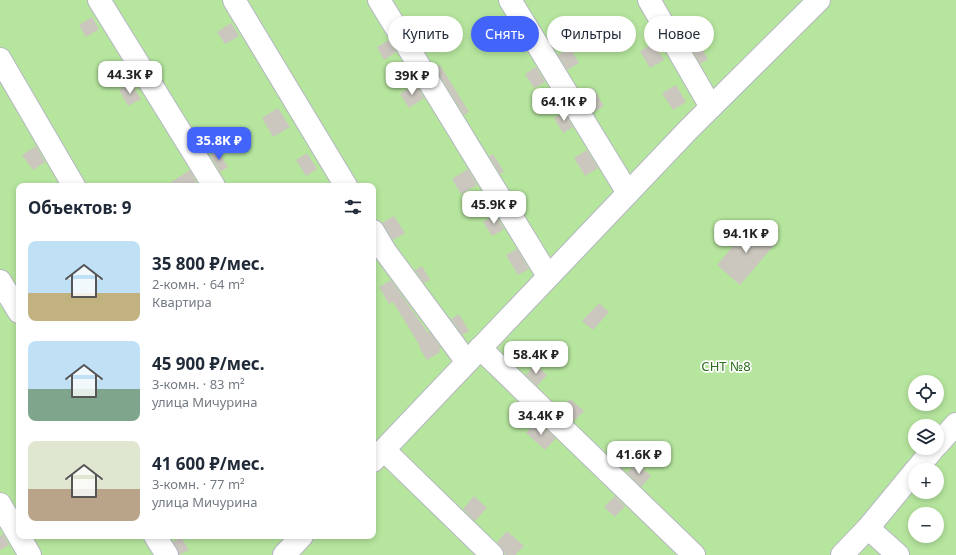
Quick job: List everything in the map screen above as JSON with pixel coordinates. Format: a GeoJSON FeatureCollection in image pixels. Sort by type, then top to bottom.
{"type":"FeatureCollection","features":[{"type":"Feature","properties":{"kind":"street"},"geometry":{"type":"LineString","coordinates":[[99,0],[212,183]]}},
{"type":"Feature","properties":{"kind":"street"},"geometry":{"type":"LineString","coordinates":[[234,0],[344,183]]}},
{"type":"Feature","properties":{"kind":"street"},"geometry":{"type":"LineString","coordinates":[[379,0],[548,276]]}},
{"type":"Feature","properties":{"kind":"street"},"geometry":{"type":"LineString","coordinates":[[510,0],[628,193]]}},
{"type":"Feature","properties":{"kind":"street"},"geometry":{"type":"LineString","coordinates":[[648,0],[711,107]]}},
{"type":"Feature","properties":{"kind":"street"},"geometry":{"type":"LineString","coordinates":[[492,555],[377,452],[473,355],[711,107],[819,0]]}},
{"type":"Feature","properties":{"kind":"street"},"geometry":{"type":"LineString","coordinates":[[0,60],[72,183]]}},
{"type":"Feature","properties":{"kind":"street"},"geometry":{"type":"LineString","coordinates":[[376,236],[385,251],[473,355],[694,555]]}},
{"type":"Feature","properties":{"kind":"street"},"geometry":{"type":"LineString","coordinates":[[0,281],[16,307]]}},
{"type":"Feature","properties":{"kind":"street"},"geometry":{"type":"LineString","coordinates":[[922,463],[929,455]]}},
{"type":"Feature","properties":{"kind":"street"},"geometry":{"type":"LineString","coordinates":[[842,555],[868,528],[908,480]]}},
{"type":"Feature","properties":{"kind":"street"},"geometry":{"type":"LineString","coordinates":[[0,504],[16,531]]}},
{"type":"Feature","properties":{"kind":"street"},"geometry":{"type":"LineString","coordinates":[[868,528],[898,555]]}},
{"type":"Feature","properties":{"kind":"street"},"geometry":{"type":"LineString","coordinates":[[21,539],[30,555]]}},
{"type":"Feature","properties":{"kind":"street"},"geometry":{"type":"LineString","coordinates":[[157,539],[167,555]]}},
{"type":"Feature","properties":{"kind":"green space","name":"СНТ №8"},"geometry":{"type":"Polygon","coordinates":[[[0,0],[956,0],[956,555],[0,555],[0,0]]]}},
{"type":"Feature","properties":{"kind":"building"},"geometry":{"type":"Polygon","coordinates":[[[92,17],[99,29],[86,37],[79,25],[92,17]]]}},
{"type":"Feature","properties":{"kind":"building"},"geometry":{"type":"Polygon","coordinates":[[[231,23],[239,36],[225,44],[217,32],[231,23]]]}},
{"type":"Feature","properties":{"kind":"building"},"geometry":{"type":"Polygon","coordinates":[[[388,41],[388,52],[396,52],[384,60],[377,47],[388,41]]]}},
{"type":"Feature","properties":{"kind":"building"},"geometry":{"type":"Polygon","coordinates":[[[644,49],[644,52],[659,52],[664,60],[650,68],[640,51],[644,49]]]}},
{"type":"Feature","properties":{"kind":"building"},"geometry":{"type":"Polygon","coordinates":[[[563,52],[572,52],[579,63],[567,70],[558,55],[563,52]]]}},
{"type":"Feature","properties":{"kind":"building"},"geometry":{"type":"Polygon","coordinates":[[[694,52],[704,52],[708,59],[700,64],[694,52]]]}},
{"type":"Feature","properties":{"kind":"building"},"geometry":{"type":"Polygon","coordinates":[[[440,65],[469,112],[464,115],[435,68],[440,65]]]}},
{"type":"Feature","properties":{"kind":"building"},"geometry":{"type":"Polygon","coordinates":[[[536,67],[545,82],[534,88],[525,74],[536,67]]]}},
{"type":"Feature","properties":{"kind":"building"},"geometry":{"type":"Polygon","coordinates":[[[131,83],[141,99],[128,106],[119,90],[131,83]]]}},
{"type":"Feature","properties":{"kind":"building"},"geometry":{"type":"Polygon","coordinates":[[[416,84],[424,98],[409,108],[400,94],[416,84]]]}},
{"type":"Feature","properties":{"kind":"building"},"geometry":{"type":"Polygon","coordinates":[[[676,85],[686,102],[673,110],[662,93],[676,85]]]}},
{"type":"Feature","properties":{"kind":"building"},"geometry":{"type":"Polygon","coordinates":[[[593,88],[604,106],[593,112],[582,94],[593,88]]]}},
{"type":"Feature","properties":{"kind":"building"},"geometry":{"type":"Polygon","coordinates":[[[278,108],[290,127],[273,137],[262,118],[278,108]]]}},
{"type":"Feature","properties":{"kind":"building"},"geometry":{"type":"Polygon","coordinates":[[[564,112],[573,127],[563,133],[554,118],[564,112]]]}},
{"type":"Feature","properties":{"kind":"building"},"geometry":{"type":"Polygon","coordinates":[[[36,146],[45,162],[33,170],[22,155],[36,146]]]}},
{"type":"Feature","properties":{"kind":"building"},"geometry":{"type":"Polygon","coordinates":[[[587,150],[598,168],[585,176],[574,158],[587,150]]]}},
{"type":"Feature","properties":{"kind":"building"},"geometry":{"type":"Polygon","coordinates":[[[218,151],[228,167],[220,172],[210,155],[218,151]]]}},
{"type":"Feature","properties":{"kind":"building"},"geometry":{"type":"Polygon","coordinates":[[[307,153],[317,169],[306,176],[296,160],[307,153]]]}},
{"type":"Feature","properties":{"kind":"building"},"geometry":{"type":"Polygon","coordinates":[[[493,154],[504,172],[500,174],[489,156],[493,154]]]}},
{"type":"Feature","properties":{"kind":"building"},"geometry":{"type":"Polygon","coordinates":[[[468,169],[477,185],[461,194],[452,179],[468,169]]]}},
{"type":"Feature","properties":{"kind":"building"},"geometry":{"type":"Polygon","coordinates":[[[190,170],[197,183],[170,183],[190,170]]]}},
{"type":"Feature","properties":{"kind":"building"},"geometry":{"type":"Polygon","coordinates":[[[495,214],[504,229],[492,236],[483,222],[495,214]]]}},
{"type":"Feature","properties":{"kind":"building"},"geometry":{"type":"Polygon","coordinates":[[[394,216],[405,233],[393,240],[382,223],[394,216]]]}},
{"type":"Feature","properties":{"kind":"building"},"geometry":{"type":"Polygon","coordinates":[[[752,224],[775,244],[740,285],[717,265],[752,224]]]}},
{"type":"Feature","properties":{"kind":"building"},"geometry":{"type":"Polygon","coordinates":[[[517,249],[529,269],[518,275],[506,255],[517,249]]]}},
{"type":"Feature","properties":{"kind":"building"},"geometry":{"type":"Polygon","coordinates":[[[422,266],[430,280],[424,283],[415,270],[422,266]]]}},
{"type":"Feature","properties":{"kind":"building"},"geometry":{"type":"Polygon","coordinates":[[[391,280],[428,333],[430,332],[441,348],[439,349],[440,352],[427,360],[393,302],[389,304],[379,287],[391,280]]]}},
{"type":"Feature","properties":{"kind":"building"},"geometry":{"type":"Polygon","coordinates":[[[599,303],[609,312],[593,330],[582,321],[599,303]]]}},
{"type":"Feature","properties":{"kind":"building"},"geometry":{"type":"Polygon","coordinates":[[[459,314],[469,331],[462,335],[451,319],[459,314]]]}},
{"type":"Feature","properties":{"kind":"building"},"geometry":{"type":"Polygon","coordinates":[[[535,364],[547,375],[537,386],[526,375],[535,364]]]}},
{"type":"Feature","properties":{"kind":"building"},"geometry":{"type":"Polygon","coordinates":[[[570,399],[584,411],[574,421],[561,409],[570,399]]]}},
{"type":"Feature","properties":{"kind":"building"},"geometry":{"type":"Polygon","coordinates":[[[537,421],[556,438],[545,450],[526,433],[537,421]]]}},
{"type":"Feature","properties":{"kind":"building"},"geometry":{"type":"Polygon","coordinates":[[[636,463],[651,476],[641,487],[627,473],[636,463]]]}},
{"type":"Feature","properties":{"kind":"building"},"geometry":{"type":"Polygon","coordinates":[[[474,496],[487,508],[475,521],[463,509],[474,496]]]}},
{"type":"Feature","properties":{"kind":"building"},"geometry":{"type":"Polygon","coordinates":[[[615,496],[625,506],[615,517],[604,507],[615,496]]]}},
{"type":"Feature","properties":{"kind":"building"},"geometry":{"type":"Polygon","coordinates":[[[507,531],[524,546],[515,555],[505,555],[497,542],[507,531]]]}},
{"type":"Feature","properties":{"kind":"building"},"geometry":{"type":"Polygon","coordinates":[[[3,534],[9,545],[0,550],[0,536],[3,534]]]}},
{"type":"Feature","properties":{"kind":"building"},"geometry":{"type":"Polygon","coordinates":[[[178,539],[182,539],[189,550],[179,555],[173,542],[178,539]]]}}]}
